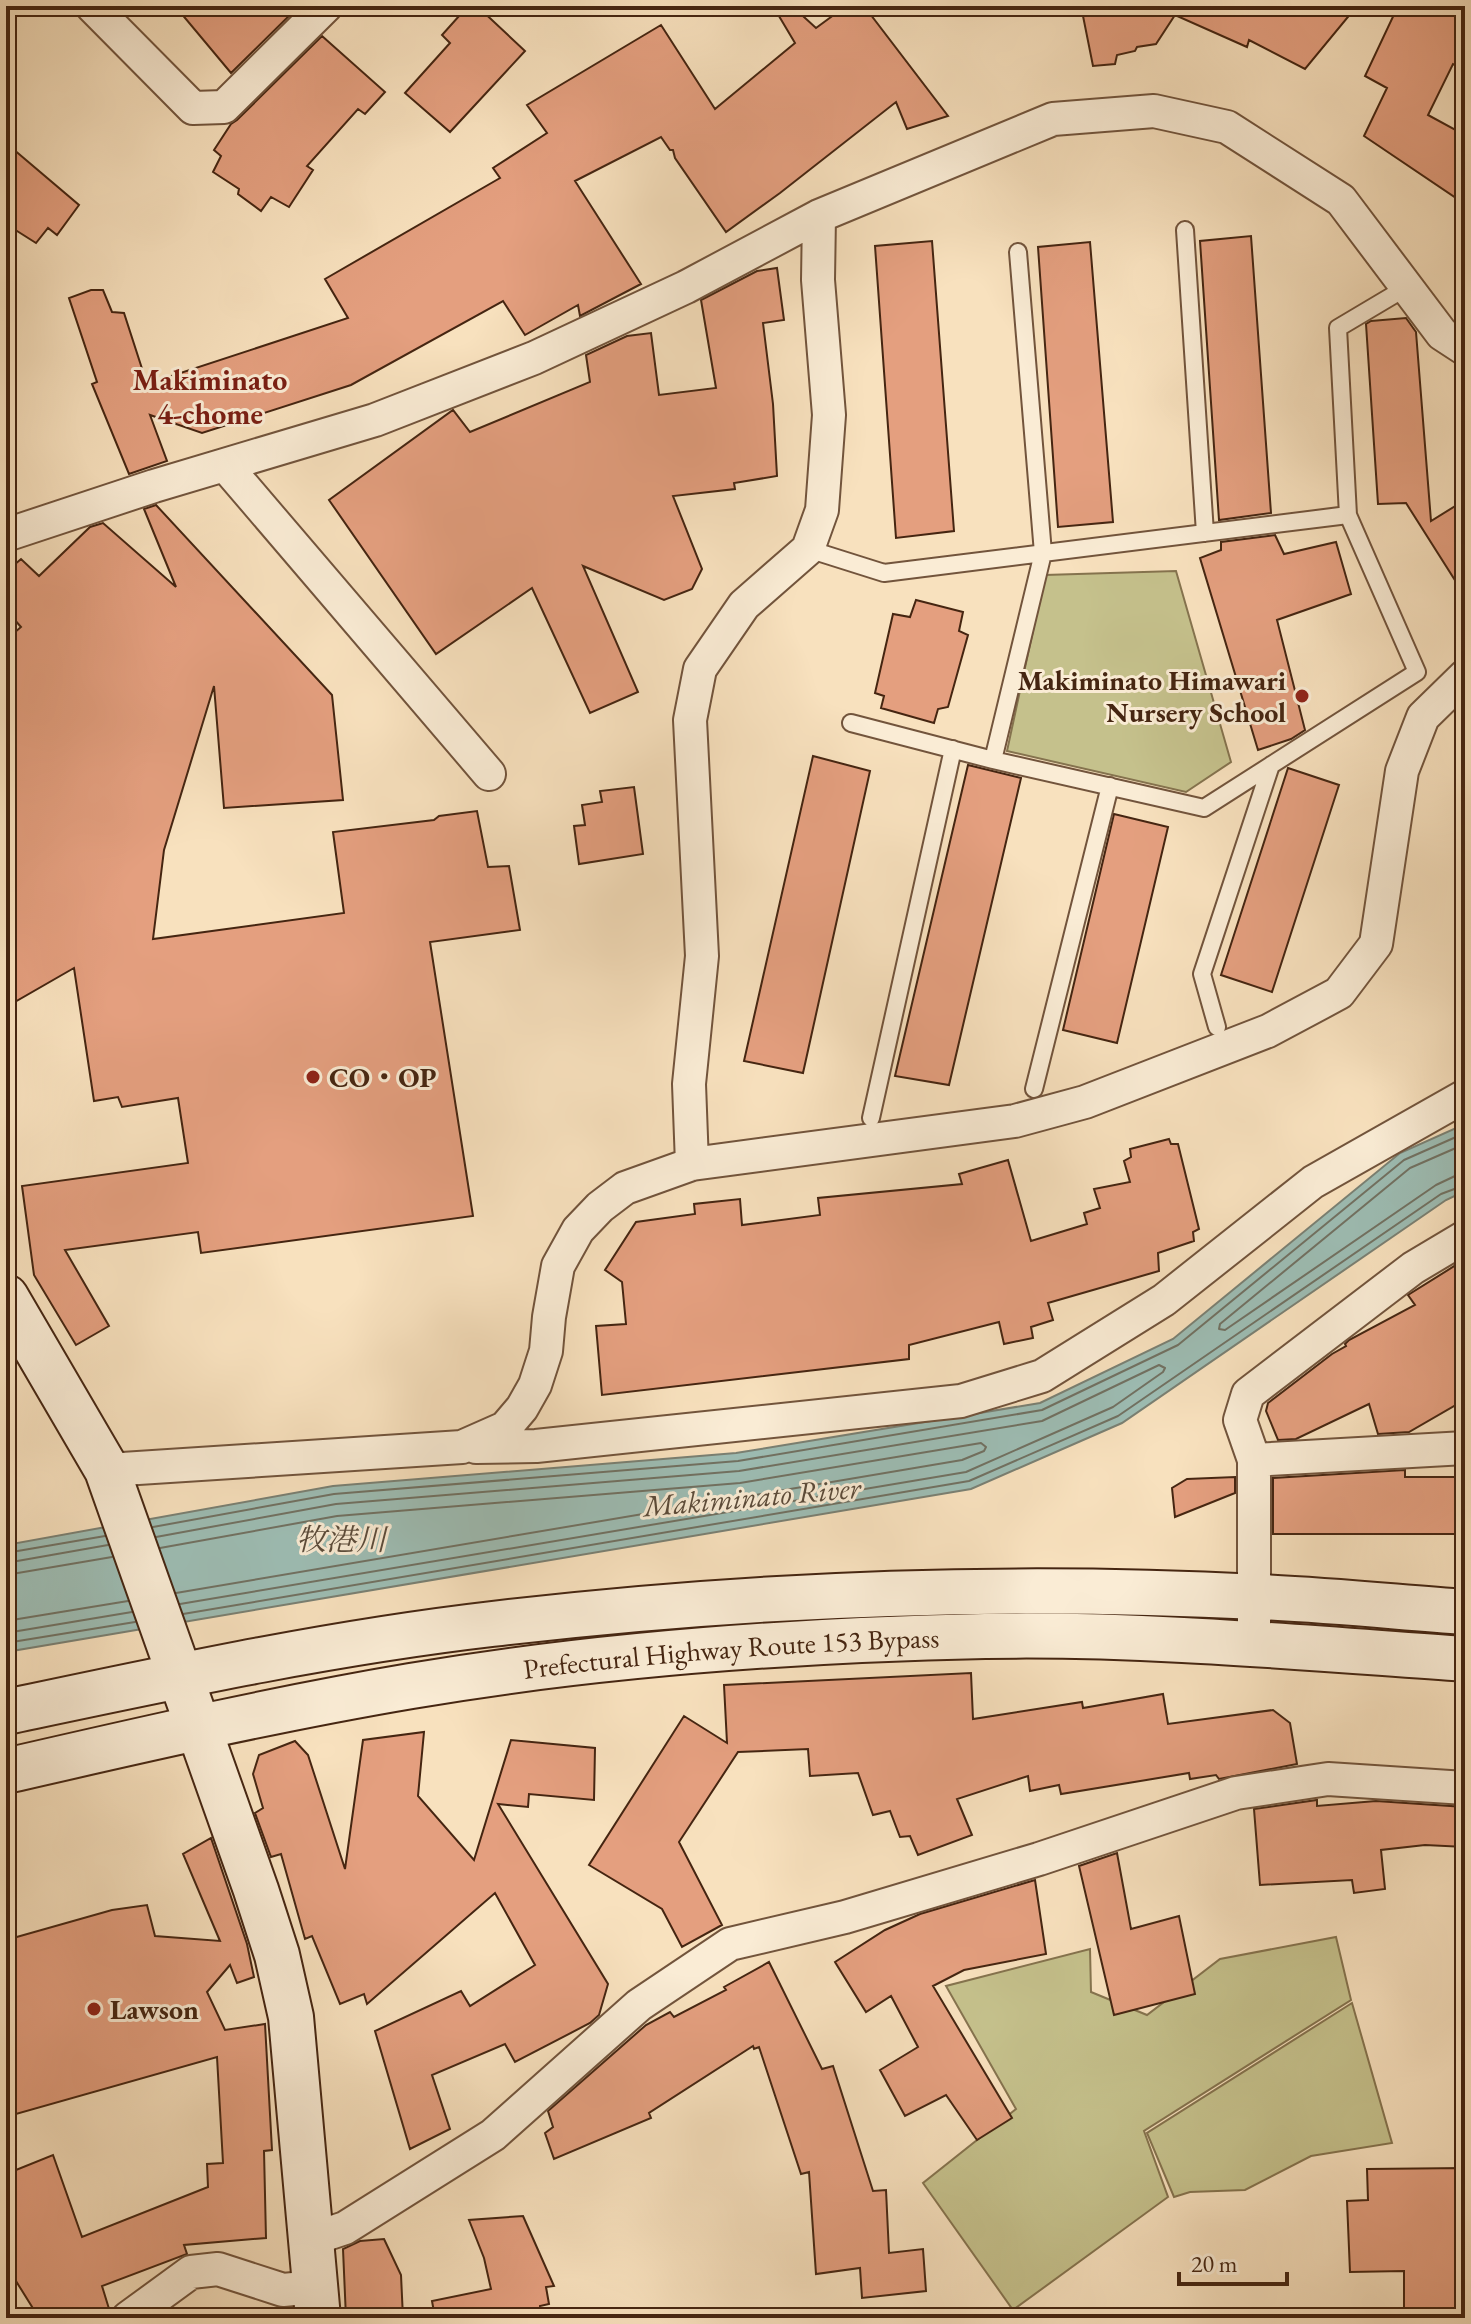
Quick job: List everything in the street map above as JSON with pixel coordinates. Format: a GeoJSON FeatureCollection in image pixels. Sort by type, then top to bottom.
{"type":"FeatureCollection","features":[{"type":"Feature","properties":{"kind":"main road"},"geometry":{"type":"LineString","coordinates":[[6,1297],[114,1488],[261,1903],[288,2005],[317,2302]]}},
{"type":"Feature","properties":{"kind":"main road","name":"Prefectural Highway Route 153 Bypass"},"geometry":{"type":"LineString","coordinates":[[6,1712],[179,1675],[353,1643],[582,1614],[740,1602],[1004,1592],[1256,1597],[1465,1612]]}},
{"type":"Feature","properties":{"kind":"main road","name":"Prefectural Highway Route 153 Bypass"},"geometry":{"type":"LineString","coordinates":[[6,1771],[198,1727],[414,1686],[590,1662],[742,1647],[986,1636],[1076,1636],[1465,1659]]}},
{"type":"Feature","properties":{"kind":"street"},"geometry":{"type":"LineString","coordinates":[[92,6],[193,108],[224,107],[326,6]]}},
{"type":"Feature","properties":{"kind":"street"},"geometry":{"type":"LineString","coordinates":[[6,535],[375,420],[534,358],[686,287],[819,216],[1053,119],[1154,111],[1227,127],[1341,200],[1442,334],[1465,349]]}},
{"type":"Feature","properties":{"kind":"street"},"geometry":{"type":"LineString","coordinates":[[692,1164],[689,1084],[702,956],[690,720],[700,669],[744,605],[808,549],[822,510],[829,415],[818,280],[819,216]]}},
{"type":"Feature","properties":{"kind":"street"},"geometry":{"type":"LineString","coordinates":[[225,465],[489,774]]}},
{"type":"Feature","properties":{"kind":"street"},"geometry":{"type":"LineString","coordinates":[[462,1447],[505,1428],[528,1396],[546,1351],[558,1266],[578,1230],[600,1207],[625,1188],[692,1164],[1015,1121],[1085,1102],[1268,1031],[1339,993],[1376,944],[1402,771],[1423,717],[1465,676]]}},
{"type":"Feature","properties":{"kind":"street"},"geometry":{"type":"LineString","coordinates":[[114,1488],[462,1447],[536,1446],[961,1401],[1042,1376],[1164,1300],[1313,1182],[1465,1096]]}},
{"type":"Feature","properties":{"kind":"street"},"geometry":{"type":"LineString","coordinates":[[1254,1646],[1254,1460],[1240,1420],[1248,1394],[1413,1268],[1465,1237]]}},
{"type":"Feature","properties":{"kind":"street"},"geometry":{"type":"LineString","coordinates":[[1254,1460],[1465,1448]]}},
{"type":"Feature","properties":{"kind":"street"},"geometry":{"type":"LineString","coordinates":[[312,2239],[345,2228],[493,2135],[639,2005],[730,1944],[845,1917],[1039,1859],[1236,1793],[1328,1779],[1465,1788]]}},
{"type":"Feature","properties":{"kind":"street"},"geometry":{"type":"LineString","coordinates":[[128,2318],[191,2272],[218,2269],[317,2302]]}},
{"type":"Feature","properties":{"kind":"lane"},"geometry":{"type":"LineString","coordinates":[[1185,230],[1205,533]]}},
{"type":"Feature","properties":{"kind":"lane"},"geometry":{"type":"LineString","coordinates":[[993,760],[1043,553],[1018,252]]}},
{"type":"Feature","properties":{"kind":"lane"},"geometry":{"type":"LineString","coordinates":[[851,723],[993,760],[1204,808],[1417,672],[1348,515],[1338,328],[1407,287]]}},
{"type":"Feature","properties":{"kind":"lane"},"geometry":{"type":"LineString","coordinates":[[808,549],[884,573],[1348,515]]}},
{"type":"Feature","properties":{"kind":"lane"},"geometry":{"type":"LineString","coordinates":[[871,1118],[953,749]]}},
{"type":"Feature","properties":{"kind":"lane"},"geometry":{"type":"LineString","coordinates":[[1217,1027],[1202,974],[1271,765]]}},
{"type":"Feature","properties":{"kind":"lane"},"geometry":{"type":"LineString","coordinates":[[1034,1089],[1110,786]]}},
{"type":"Feature","properties":{"kind":"shaded area"},"geometry":{"type":"Polygon","coordinates":[[[1176,571],[1231,762],[1186,792],[1007,751],[1045,575],[1176,571]]]}},
{"type":"Feature","properties":{"kind":"shaded area"},"geometry":{"type":"Polygon","coordinates":[[[1336,1937],[1351,2000],[1144,2131],[1168,2197],[1013,2310],[923,2183],[1016,2109],[946,1986],[1090,1949],[1091,1992],[1147,2015],[1220,1959],[1336,1937]]]}},
{"type":"Feature","properties":{"kind":"shaded area"},"geometry":{"type":"Polygon","coordinates":[[[1352,2003],[1392,2143],[1311,2156],[1245,2190],[1190,2192],[1174,2197],[1147,2133],[1352,2003]]]}},
{"type":"Feature","properties":{"kind":"water","name":"牧港川"},"geometry":{"type":"Polygon","coordinates":[[[1465,1124],[1465,1191],[1446,1200],[1122,1423],[971,1489],[6,1652],[6,1545],[333,1486],[736,1453],[1040,1403],[1173,1339],[1400,1153],[1465,1124]]]}},
{"type":"Feature","properties":{"kind":"building"},"geometry":{"type":"Polygon","coordinates":[[[175,6],[288,6],[294,11],[231,73],[175,6]]]}},
{"type":"Feature","properties":{"kind":"building"},"geometry":{"type":"Polygon","coordinates":[[[468,6],[477,6],[525,51],[450,132],[405,93],[450,43],[442,35],[468,6]]]}},
{"type":"Feature","properties":{"kind":"building"},"geometry":{"type":"Polygon","coordinates":[[[773,6],[792,6],[816,28],[846,6],[864,6],[948,116],[907,129],[896,102],[726,232],[675,158],[673,150],[661,137],[575,181],[641,284],[580,316],[578,305],[525,335],[503,301],[351,385],[202,433],[150,415],[167,461],[129,474],[92,384],[97,382],[69,298],[91,290],[103,290],[112,312],[124,313],[147,384],[348,318],[325,279],[500,178],[493,168],[547,133],[527,105],[661,25],[715,109],[795,43],[773,6]]]}},
{"type":"Feature","properties":{"kind":"building"},"geometry":{"type":"Polygon","coordinates":[[[1081,6],[1357,6],[1305,69],[1249,40],[1247,47],[1175,15],[1156,44],[1117,55],[1115,64],[1093,66],[1081,6]]]}},
{"type":"Feature","properties":{"kind":"building"},"geometry":{"type":"Polygon","coordinates":[[[1398,6],[1451,6],[1465,13],[1465,70],[1453,64],[1428,115],[1465,135],[1465,204],[1364,136],[1387,88],[1365,76],[1398,6]]]}},
{"type":"Feature","properties":{"kind":"building"},"geometry":{"type":"Polygon","coordinates":[[[322,36],[385,92],[365,114],[358,109],[307,166],[313,170],[289,207],[271,197],[261,211],[238,194],[239,189],[213,172],[221,156],[214,150],[231,124],[322,36]]]}},
{"type":"Feature","properties":{"kind":"building"},"geometry":{"type":"Polygon","coordinates":[[[6,143],[79,205],[57,235],[48,228],[36,243],[6,224],[6,143]]]}},
{"type":"Feature","properties":{"kind":"building"},"geometry":{"type":"Polygon","coordinates":[[[1251,236],[1271,513],[1219,520],[1200,241],[1251,236]]]}},
{"type":"Feature","properties":{"kind":"building"},"geometry":{"type":"Polygon","coordinates":[[[932,241],[954,531],[896,538],[875,246],[932,241]]]}},
{"type":"Feature","properties":{"kind":"building"},"geometry":{"type":"Polygon","coordinates":[[[1090,242],[1113,522],[1058,527],[1038,247],[1090,242]]]}},
{"type":"Feature","properties":{"kind":"building"},"geometry":{"type":"Polygon","coordinates":[[[777,268],[784,320],[763,323],[773,404],[777,476],[734,483],[735,489],[673,496],[702,569],[692,589],[664,600],[583,566],[638,692],[590,713],[532,588],[436,654],[329,500],[453,410],[470,432],[590,382],[586,355],[627,336],[651,333],[659,395],[716,388],[701,300],[757,271],[777,268]]]}},
{"type":"Feature","properties":{"kind":"building"},"geometry":{"type":"Polygon","coordinates":[[[1406,318],[1416,332],[1431,521],[1465,500],[1465,596],[1406,503],[1378,504],[1366,324],[1406,318]]]}},
{"type":"Feature","properties":{"kind":"building"},"geometry":{"type":"Polygon","coordinates":[[[156,505],[332,695],[343,800],[224,808],[214,686],[164,850],[153,939],[344,913],[333,832],[434,820],[439,816],[477,811],[488,867],[509,866],[520,930],[430,942],[473,1216],[201,1253],[198,1232],[65,1250],[109,1326],[76,1345],[34,1275],[22,1186],[188,1163],[178,1098],[122,1107],[118,1097],[94,1101],[74,968],[6,1007],[6,640],[21,627],[6,610],[6,572],[21,559],[39,576],[90,527],[103,523],[176,587],[144,509],[156,505]]]}},
{"type":"Feature","properties":{"kind":"building"},"geometry":{"type":"Polygon","coordinates":[[[1275,535],[1284,554],[1336,542],[1351,594],[1277,620],[1305,730],[1291,739],[1258,750],[1200,558],[1221,550],[1221,542],[1275,535]]]}},
{"type":"Feature","properties":{"kind":"building"},"geometry":{"type":"Polygon","coordinates":[[[916,600],[963,612],[959,631],[968,635],[948,707],[938,709],[934,723],[881,708],[884,696],[875,693],[893,614],[910,617],[916,600]]]}},
{"type":"Feature","properties":{"kind":"building"},"geometry":{"type":"Polygon","coordinates":[[[813,756],[870,771],[803,1073],[744,1061],[813,756]]]}},
{"type":"Feature","properties":{"kind":"building"},"geometry":{"type":"Polygon","coordinates":[[[968,765],[1021,778],[949,1085],[895,1076],[968,765]]]}},
{"type":"Feature","properties":{"kind":"building"},"geometry":{"type":"Polygon","coordinates":[[[1288,768],[1339,785],[1272,992],[1221,975],[1288,768]]]}},
{"type":"Feature","properties":{"kind":"building"},"geometry":{"type":"Polygon","coordinates":[[[634,787],[643,854],[579,864],[574,826],[585,825],[582,805],[602,802],[600,791],[634,787]]]}},
{"type":"Feature","properties":{"kind":"building"},"geometry":{"type":"Polygon","coordinates":[[[1114,814],[1168,827],[1117,1043],[1063,1030],[1114,814]]]}},
{"type":"Feature","properties":{"kind":"building"},"geometry":{"type":"Polygon","coordinates":[[[1169,1139],[1171,1144],[1178,1144],[1199,1229],[1193,1232],[1194,1241],[1158,1253],[1159,1271],[1048,1303],[1053,1320],[1031,1327],[1033,1338],[1004,1344],[999,1322],[909,1345],[909,1359],[602,1395],[596,1326],[626,1324],[622,1282],[605,1270],[636,1222],[695,1214],[694,1204],[740,1199],[742,1225],[820,1215],[818,1198],[962,1184],[959,1174],[1008,1160],[1031,1241],[1087,1224],[1084,1213],[1100,1208],[1094,1189],[1130,1182],[1124,1161],[1131,1157],[1130,1149],[1169,1139]]]}},
{"type":"Feature","properties":{"kind":"building"},"geometry":{"type":"Polygon","coordinates":[[[1456,1265],[1465,1280],[1465,1424],[1456,1405],[1409,1432],[1378,1434],[1369,1404],[1296,1439],[1278,1440],[1266,1411],[1268,1403],[1346,1346],[1349,1340],[1415,1305],[1408,1295],[1456,1265]]]}},
{"type":"Feature","properties":{"kind":"building"},"geometry":{"type":"Polygon","coordinates":[[[1405,1470],[1405,1477],[1461,1477],[1462,1534],[1273,1534],[1273,1478],[1405,1470]]]}},
{"type":"Feature","properties":{"kind":"building"},"geometry":{"type":"Polygon","coordinates":[[[1235,1477],[1235,1493],[1175,1517],[1172,1488],[1187,1479],[1235,1477]]]}},
{"type":"Feature","properties":{"kind":"building"},"geometry":{"type":"Polygon","coordinates":[[[971,1673],[973,1719],[1082,1702],[1083,1708],[1163,1694],[1168,1724],[1273,1710],[1290,1723],[1297,1764],[1219,1779],[1216,1775],[1190,1779],[1189,1773],[1061,1794],[1059,1785],[1030,1791],[1028,1776],[957,1799],[972,1835],[918,1855],[910,1836],[900,1837],[890,1811],[873,1815],[858,1773],[810,1776],[808,1749],[738,1752],[679,1842],[722,1925],[682,1947],[662,1909],[589,1865],[684,1716],[727,1743],[724,1685],[971,1673]]]}},
{"type":"Feature","properties":{"kind":"building"},"geometry":{"type":"Polygon","coordinates":[[[424,1732],[418,1796],[474,1860],[511,1740],[595,1748],[594,1800],[529,1794],[528,1807],[498,1804],[608,1984],[599,2015],[590,2023],[515,2062],[505,2044],[432,2075],[450,2129],[410,2149],[375,2031],[461,1991],[470,2006],[535,1965],[495,1893],[367,2004],[364,1994],[340,2004],[312,1936],[305,1939],[281,1854],[271,1857],[255,1813],[263,1808],[253,1774],[259,1755],[295,1741],[308,1755],[345,1869],[363,1740],[424,1732]]]}},
{"type":"Feature","properties":{"kind":"building"},"geometry":{"type":"Polygon","coordinates":[[[1317,1800],[1317,1806],[1376,1801],[1465,1807],[1465,1847],[1425,1845],[1381,1850],[1385,1889],[1354,1893],[1352,1880],[1260,1885],[1254,1809],[1317,1800]]]}},
{"type":"Feature","properties":{"kind":"building"},"geometry":{"type":"Polygon","coordinates":[[[211,1838],[247,1944],[254,1977],[237,1983],[230,1965],[207,1992],[225,2030],[265,2024],[272,2150],[264,2151],[266,2238],[184,2245],[187,2254],[102,2286],[109,2318],[39,2318],[6,2265],[6,2174],[53,2155],[82,2237],[208,2187],[207,2164],[223,2163],[217,2057],[16,2114],[15,2092],[6,2093],[6,1940],[112,1910],[147,1905],[155,1936],[220,1941],[183,1854],[211,1838]]]}},
{"type":"Feature","properties":{"kind":"building"},"geometry":{"type":"Polygon","coordinates":[[[1117,1853],[1131,1929],[1179,1916],[1195,1994],[1114,2015],[1079,1866],[1117,1853]]]}},
{"type":"Feature","properties":{"kind":"building"},"geometry":{"type":"Polygon","coordinates":[[[1035,1880],[1046,1954],[964,1970],[933,1986],[1012,2118],[977,2140],[946,2095],[905,2116],[880,2070],[918,2047],[891,1996],[866,2012],[835,1962],[885,1930],[920,1914],[1035,1880]]]}},
{"type":"Feature","properties":{"kind":"building"},"geometry":{"type":"Polygon","coordinates":[[[769,1962],[822,2069],[833,2066],[873,2191],[886,2190],[889,2253],[923,2249],[926,2291],[862,2298],[860,2268],[816,2274],[809,2172],[801,2174],[759,2047],[754,2049],[753,2046],[649,2113],[651,2118],[554,2159],[545,2133],[553,2127],[548,2111],[646,2025],[670,2012],[674,2017],[726,1990],[724,1987],[769,1962]]]}},
{"type":"Feature","properties":{"kind":"building"},"geometry":{"type":"Polygon","coordinates":[[[1465,2168],[1465,2318],[1404,2318],[1404,2271],[1350,2272],[1347,2201],[1368,2200],[1367,2169],[1465,2168]]]}},
{"type":"Feature","properties":{"kind":"building"},"geometry":{"type":"Polygon","coordinates":[[[523,2216],[554,2286],[546,2287],[549,2304],[540,2306],[541,2318],[500,2318],[499,2314],[435,2318],[432,2301],[491,2289],[484,2258],[469,2220],[523,2216]]]}},
{"type":"Feature","properties":{"kind":"building"},"geometry":{"type":"Polygon","coordinates":[[[384,2239],[401,2275],[403,2318],[346,2318],[343,2249],[360,2241],[384,2239]]]}},
{"type":"Feature","properties":{"kind":"place","name":"Makiminato Himawari Nursery School"},"geometry":{"type":"Point","coordinates":[1302,696]}},
{"type":"Feature","properties":{"kind":"place","name":"CO・OP"},"geometry":{"type":"Point","coordinates":[313,1077]}},
{"type":"Feature","properties":{"kind":"place","name":"Lawson"},"geometry":{"type":"Point","coordinates":[94,2009]}},
{"type":"Feature","properties":{"kind":"district","name":"Makiminato 4-chome"},"geometry":{"type":"Point","coordinates":[210,397]}},
{"type":"Feature","properties":{"kind":"water label","name":"Makiminato River"},"geometry":{"type":"Point","coordinates":[752,1497]}}]}
